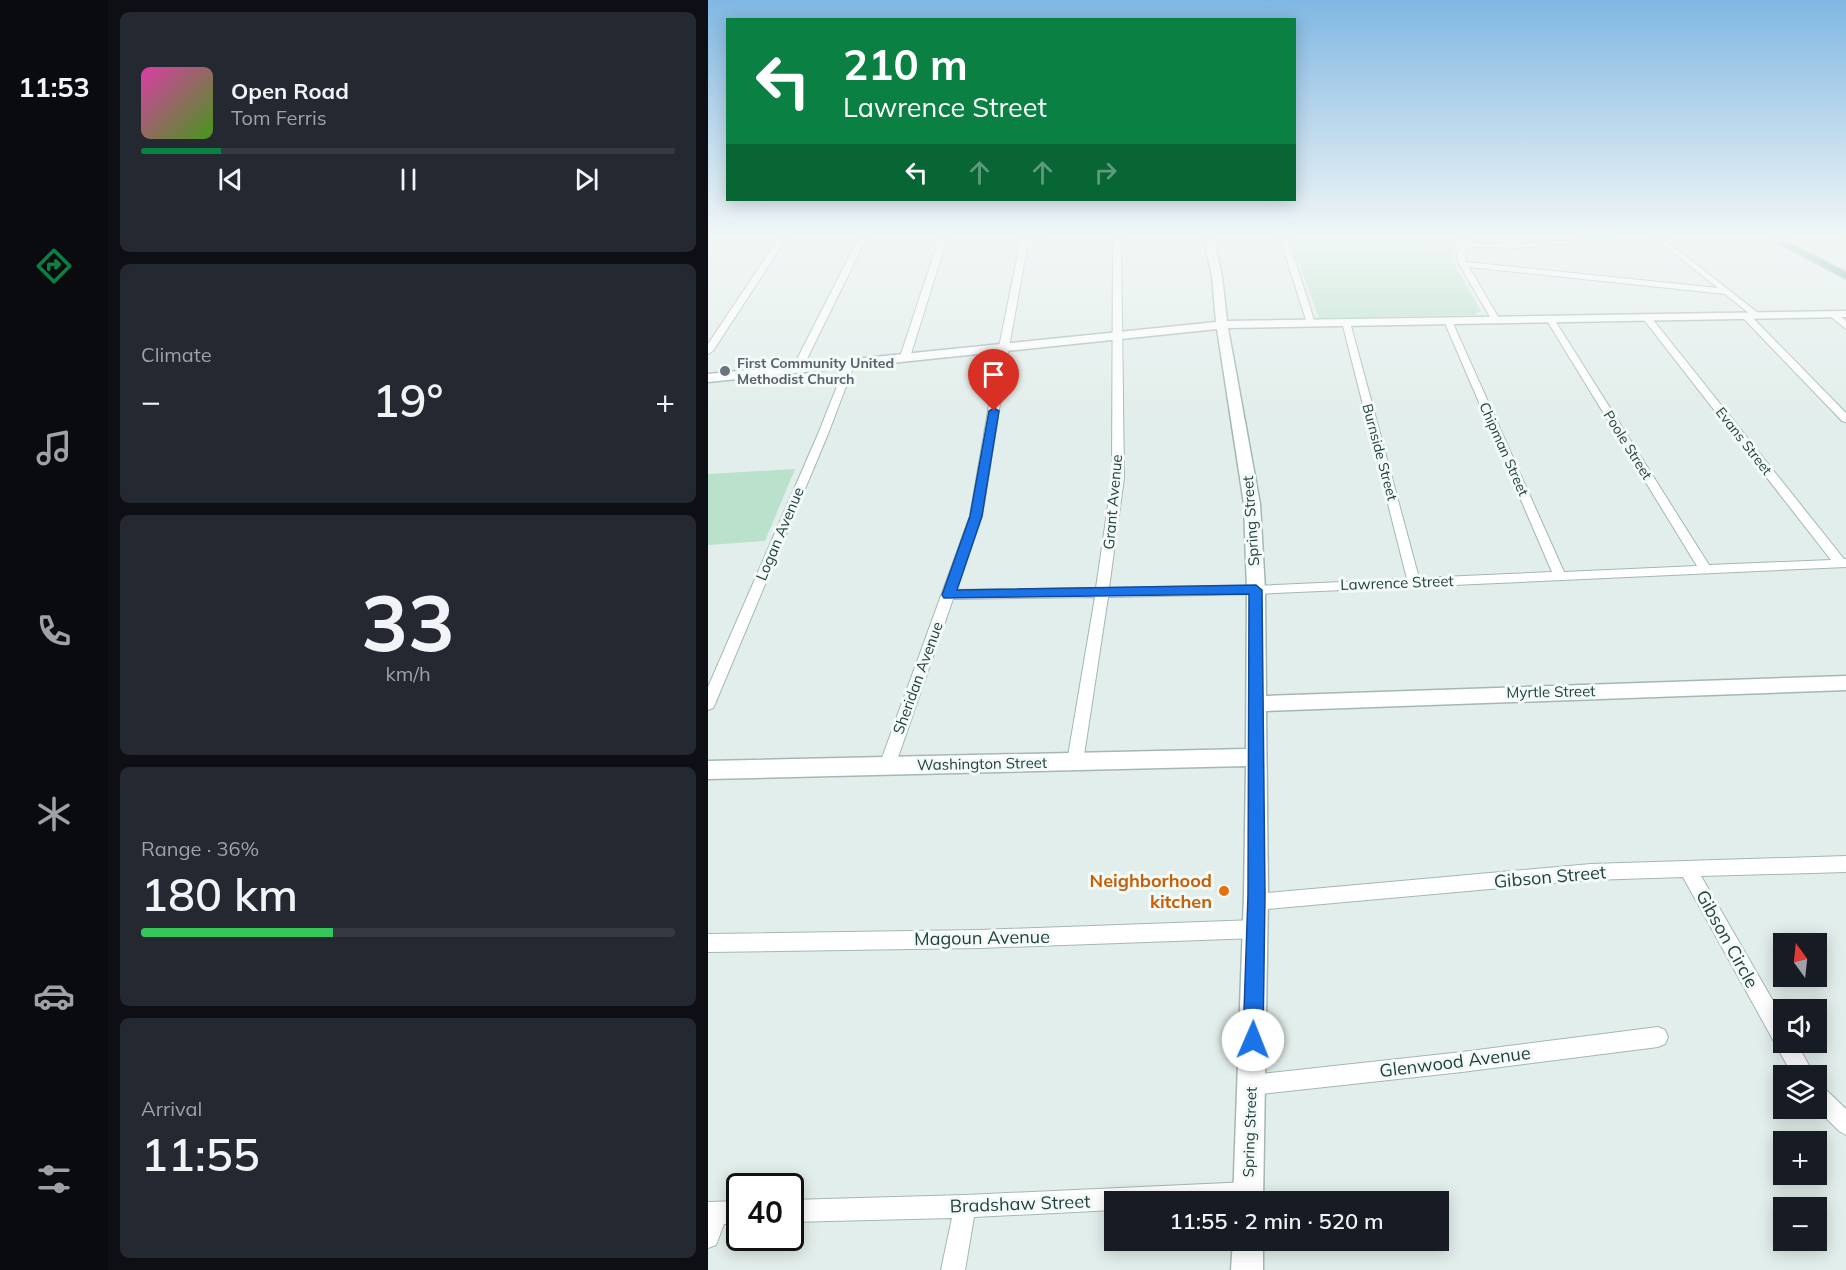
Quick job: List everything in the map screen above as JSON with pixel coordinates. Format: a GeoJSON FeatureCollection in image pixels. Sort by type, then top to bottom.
{"type":"FeatureCollection","features":[{"type":"Feature","properties":{"kind":"street"},"geometry":{"type":"LineString","coordinates":[[708,351],[743,298]]}},
{"type":"Feature","properties":{"kind":"street"},"geometry":{"type":"LineString","coordinates":[[798,369],[833,298]]}},
{"type":"Feature","properties":{"kind":"street"},"geometry":{"type":"LineString","coordinates":[[905,357],[924,298]]}},
{"type":"Feature","properties":{"kind":"street","name":"Sheridan Avenue"},"geometry":{"type":"LineString","coordinates":[[887,766],[978,508],[1013,298]]}},
{"type":"Feature","properties":{"kind":"street","name":"Grant Avenue"},"geometry":{"type":"LineString","coordinates":[[1075,762],[1118,478],[1116,298]]}},
{"type":"Feature","properties":{"kind":"street","name":"Spring Street"},"geometry":{"type":"LineString","coordinates":[[1219,298],[1252,504],[1256,590],[1256,928],[1248,1191]]}},
{"type":"Feature","properties":{"kind":"street"},"geometry":{"type":"LineString","coordinates":[[1303,298],[1311,323]]}},
{"type":"Feature","properties":{"kind":"street"},"geometry":{"type":"LineString","coordinates":[[1483,298],[1496,320]]}},
{"type":"Feature","properties":{"kind":"street"},"geometry":{"type":"LineString","coordinates":[[1735,298],[1846,418]]}},
{"type":"Feature","properties":{"kind":"street"},"geometry":{"type":"LineString","coordinates":[[1833,314],[1846,326]]}},
{"type":"Feature","properties":{"kind":"street"},"geometry":{"type":"LineString","coordinates":[[708,378],[1222,325],[1846,314]]}},
{"type":"Feature","properties":{"kind":"street","name":"Evans Street"},"geometry":{"type":"LineString","coordinates":[[1647,318],[1843,563]]}},
{"type":"Feature","properties":{"kind":"street","name":"Poole Street"},"geometry":{"type":"LineString","coordinates":[[1550,319],[1706,570]]}},
{"type":"Feature","properties":{"kind":"street","name":"Chipman Street"},"geometry":{"type":"LineString","coordinates":[[1448,321],[1560,577]]}},
{"type":"Feature","properties":{"kind":"street","name":"Burnside Street"},"geometry":{"type":"LineString","coordinates":[[1346,322],[1414,582]]}},
{"type":"Feature","properties":{"kind":"street","name":"Logan Avenue"},"geometry":{"type":"LineString","coordinates":[[708,704],[823,434],[850,363]]}},
{"type":"Feature","properties":{"kind":"street","name":"Lawrence Street"},"geometry":{"type":"LineString","coordinates":[[949,595],[1256,590],[1843,563]]}},
{"type":"Feature","properties":{"kind":"street","name":"Myrtle Street"},"geometry":{"type":"LineString","coordinates":[[1257,704],[1479,694],[1846,683]]}},
{"type":"Feature","properties":{"kind":"street","name":"Washington Street"},"geometry":{"type":"LineString","coordinates":[[708,770],[1256,757]]}},
{"type":"Feature","properties":{"kind":"street","name":"Gibson Street"},"geometry":{"type":"LineString","coordinates":[[1256,902],[1591,872],[1846,864]]}},
{"type":"Feature","properties":{"kind":"street","name":"Gibson Circle"},"geometry":{"type":"LineString","coordinates":[[1688,869],[1773,1021]]}},
{"type":"Feature","properties":{"kind":"street","name":"Magoun Avenue"},"geometry":{"type":"LineString","coordinates":[[708,943],[979,939],[1256,928]]}},
{"type":"Feature","properties":{"kind":"street","name":"Glenwood Avenue"},"geometry":{"type":"LineString","coordinates":[[1252,1085],[1462,1062],[1658,1036]]}},
{"type":"Feature","properties":{"kind":"street"},"geometry":{"type":"LineString","coordinates":[[1827,1105],[1846,1124]]}},
{"type":"Feature","properties":{"kind":"street","name":"Bradshaw Street"},"geometry":{"type":"LineString","coordinates":[[804,1211],[1104,1202]]}},
{"type":"Feature","properties":{"kind":"street"},"geometry":{"type":"LineString","coordinates":[[953,1270],[966,1206]]}},
{"type":"Feature","properties":{"kind":"street"},"geometry":{"type":"LineString","coordinates":[[708,1237],[712,1213]]}},
{"type":"Feature","properties":{"kind":"street"},"geometry":{"type":"LineString","coordinates":[[1247,1270],[1248,1251]]}},
{"type":"Feature","properties":{"kind":"green space"},"geometry":{"type":"Polygon","coordinates":[[[1312,298],[1474,298],[1481,311],[1474,315],[1319,318],[1312,298]]]}},
{"type":"Feature","properties":{"kind":"green space"},"geometry":{"type":"Polygon","coordinates":[[[795,469],[765,541],[708,545],[708,474],[795,469]]]}},
{"type":"Feature","properties":{"kind":"place","name":"First Community United Methodist Church"},"geometry":{"type":"Point","coordinates":[725,371]}},
{"type":"Feature","properties":{"kind":"place","name":"Neighborhood kitchen"},"geometry":{"type":"Point","coordinates":[1224,891]}},
{"type":"Feature","properties":{"kind":"route"},"geometry":{"type":"LineString","coordinates":[[994,411],[980,500],[949,595],[1256,590],[1256,928],[1253,1040]]}}]}
